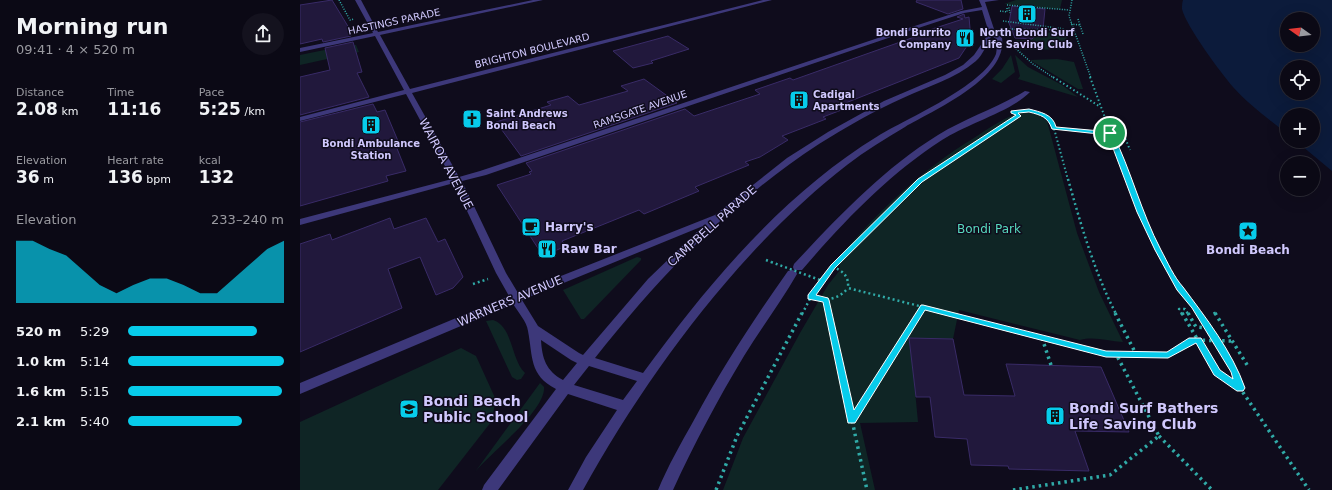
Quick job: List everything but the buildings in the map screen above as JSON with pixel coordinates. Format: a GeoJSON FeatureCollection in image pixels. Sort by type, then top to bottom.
{"type":"FeatureCollection","features":[{"type":"Feature","properties":{"kind":"street","name":"WAIROA AVENUE"},"geometry":{"type":"LineString","coordinates":[[358,0],[457,180],[501,273],[534,328],[566,351],[587,361],[646,379]]}},
{"type":"Feature","properties":{"kind":"street","name":"HASTINGS PARADE"},"geometry":{"type":"LineString","coordinates":[[300,50],[540,0]]}},
{"type":"Feature","properties":{"kind":"street","name":"BRIGHTON BOULEVARD"},"geometry":{"type":"LineString","coordinates":[[300,119],[408,93],[769,0]]}},
{"type":"Feature","properties":{"kind":"street","name":"RAMSGATE AVENUE"},"geometry":{"type":"LineString","coordinates":[[300,222],[505,166],[963,12],[983,3],[996,0]]}},
{"type":"Feature","properties":{"kind":"street"},"geometry":{"type":"LineString","coordinates":[[575,490],[646,379],[703,300],[731,268],[813,186],[873,143],[961,91],[983,74],[992,64],[1000,50],[999,38],[992,33],[983,3]]}},
{"type":"Feature","properties":{"kind":"street","name":"CAMPBELL PARADE"},"geometry":{"type":"LineString","coordinates":[[490,490],[566,388],[652,281],[722,215],[792,159],[833,132],[871,111],[964,67],[980,53],[985,46],[987,37],[992,33]]}},
{"type":"Feature","properties":{"kind":"street"},"geometry":{"type":"LineString","coordinates":[[895,34],[905,38]]}},
{"type":"Feature","properties":{"kind":"street"},"geometry":{"type":"LineString","coordinates":[[665,490],[712,398],[764,314],[795,271],[832,227],[866,194],[903,164],[942,137],[977,117],[1010,104],[1027,92]]}},
{"type":"Feature","properties":{"kind":"street","name":"WARNERS AVENUE"},"geometry":{"type":"LineString","coordinates":[[300,389],[516,298],[722,215]]}},
{"type":"Feature","properties":{"kind":"street","name":"WAIROA AVENUE"},"geometry":{"type":"LineString","coordinates":[[534,328],[536,350],[541,368],[554,381],[566,388],[627,407]]}},
{"type":"Feature","properties":{"kind":"path"},"geometry":{"type":"LineString","coordinates":[[1072,0],[1069,10],[1071,24],[1140,212],[1158,250],[1179,288],[1195,306],[1235,371],[1240,388],[1309,490]]}},
{"type":"Feature","properties":{"kind":"path"},"geometry":{"type":"LineString","coordinates":[[1010,6],[1069,10]]}},
{"type":"Feature","properties":{"kind":"path"},"geometry":{"type":"LineString","coordinates":[[1000,11],[1007,12],[1007,8],[1009,8],[1010,13]]}},
{"type":"Feature","properties":{"kind":"path"},"geometry":{"type":"LineString","coordinates":[[1078,18],[1083,34]]}},
{"type":"Feature","properties":{"kind":"path"},"geometry":{"type":"LineString","coordinates":[[1004,22],[1065,29],[1007,29]]}},
{"type":"Feature","properties":{"kind":"path"},"geometry":{"type":"LineString","coordinates":[[1071,24],[1080,25]]}},
{"type":"Feature","properties":{"kind":"path"},"geometry":{"type":"LineString","coordinates":[[1014,47],[1030,63],[1069,85],[1100,106]]}},
{"type":"Feature","properties":{"kind":"path"},"geometry":{"type":"LineString","coordinates":[[716,490],[737,436],[821,280],[920,180],[1020,115],[1013,112],[1029,110],[1043,114],[1052,121],[1083,234],[1105,293],[1136,354]]}},
{"type":"Feature","properties":{"kind":"path"},"geometry":{"type":"LineString","coordinates":[[1118,120],[1130,150]]}},
{"type":"Feature","properties":{"kind":"path"},"geometry":{"type":"LineString","coordinates":[[1054,128],[1124,135]]}},
{"type":"Feature","properties":{"kind":"path"},"geometry":{"type":"LineString","coordinates":[[766,260],[821,280]]}},
{"type":"Feature","properties":{"kind":"path"},"geometry":{"type":"LineString","coordinates":[[811,297],[826,300],[840,296],[848,288],[849,282],[845,273],[833,267]]}},
{"type":"Feature","properties":{"kind":"path"},"geometry":{"type":"LineString","coordinates":[[473,284],[488,278]]}},
{"type":"Feature","properties":{"kind":"path"},"geometry":{"type":"LineString","coordinates":[[848,288],[1106,354],[1168,355],[1192,340],[1231,341]]}},
{"type":"Feature","properties":{"kind":"path"},"geometry":{"type":"LineString","coordinates":[[826,300],[867,490]]}},
{"type":"Feature","properties":{"kind":"path"},"geometry":{"type":"LineString","coordinates":[[852,420],[923,307]]}},
{"type":"Feature","properties":{"kind":"path"},"geometry":{"type":"LineString","coordinates":[[1208,328],[1196,327],[1185,309],[1179,309],[1217,372],[1240,388]]}},
{"type":"Feature","properties":{"kind":"path"},"geometry":{"type":"LineString","coordinates":[[1214,312],[1249,368]]}},
{"type":"Feature","properties":{"kind":"path"},"geometry":{"type":"LineString","coordinates":[[1041,337],[1050,365]]}},
{"type":"Feature","properties":{"kind":"path"},"geometry":{"type":"LineString","coordinates":[[1116,354],[1159,436],[1212,490]]}},
{"type":"Feature","properties":{"kind":"path"},"geometry":{"type":"LineString","coordinates":[[1013,490],[1110,475],[1159,436]]}},
{"type":"Feature","properties":{"kind":"green space"},"geometry":{"type":"Polygon","coordinates":[[[1016,0],[1062,0],[1060,9],[1004,4],[1016,0]]]}},
{"type":"Feature","properties":{"kind":"green space"},"geometry":{"type":"Polygon","coordinates":[[[1064,31],[1065,33],[1062,33],[1063,36],[1067,37],[1070,49],[1020,50],[1016,40],[1030,40],[1029,37],[1037,37],[1044,33],[1064,31]]]}},
{"type":"Feature","properties":{"kind":"green space"},"geometry":{"type":"Polygon","coordinates":[[[349,45],[356,45],[359,52],[300,65],[300,55],[349,45]]]}},
{"type":"Feature","properties":{"kind":"green space"},"geometry":{"type":"Polygon","coordinates":[[[1011,55],[1015,72],[1001,83],[992,79],[1002,69],[1011,55]]]}},
{"type":"Feature","properties":{"kind":"green space"},"geometry":{"type":"Polygon","coordinates":[[[1015,55],[1028,67],[1062,85],[1078,97],[1018,79],[1020,76],[1015,55]]]}},
{"type":"Feature","properties":{"kind":"green space"},"geometry":{"type":"Polygon","coordinates":[[[1057,59],[1074,62],[1083,89],[1078,89],[1030,60],[1057,59]]]}},
{"type":"Feature","properties":{"kind":"green space","name":"Bondi Park"},"geometry":{"type":"Polygon","coordinates":[[[1022,112],[1037,114],[1047,121],[1077,233],[1099,292],[1123,342],[1096,339],[1080,340],[959,310],[953,339],[910,338],[918,422],[860,423],[875,490],[723,490],[743,438],[800,333],[828,285],[840,270],[839,257],[885,208],[936,164],[991,127],[1022,112]]]}},
{"type":"Feature","properties":{"kind":"green space"},"geometry":{"type":"Polygon","coordinates":[[[637,257],[641,258],[641,260],[584,319],[581,319],[563,290],[637,257]]]}},
{"type":"Feature","properties":{"kind":"green space"},"geometry":{"type":"Polygon","coordinates":[[[493,320],[500,323],[508,336],[520,367],[525,373],[521,379],[517,380],[512,377],[486,321],[493,320]]]}},
{"type":"Feature","properties":{"kind":"green space","name":"Bondi Beach Public School"},"geometry":{"type":"Polygon","coordinates":[[[461,348],[476,356],[496,400],[491,422],[438,490],[300,490],[300,422],[461,348]]]}},
{"type":"Feature","properties":{"kind":"green space"},"geometry":{"type":"Polygon","coordinates":[[[540,383],[544,387],[542,397],[536,408],[516,431],[475,472],[540,383]]]}},
{"type":"Feature","properties":{"kind":"water"},"geometry":{"type":"Polygon","coordinates":[[[1183,0],[1332,0],[1332,171],[1320,161],[1320,156],[1314,156],[1304,148],[1320,148],[1320,108],[1280,108],[1280,128],[1239,94],[1213,61],[1190,26],[1182,9],[1183,0]]]}},
{"type":"Feature","properties":{"kind":"place","name":"North Bondi Surf Life Saving Club"},"geometry":{"type":"Point","coordinates":[1027,14]}},
{"type":"Feature","properties":{"kind":"place","name":"Bondi Burrito Company"},"geometry":{"type":"Point","coordinates":[965,38]}},
{"type":"Feature","properties":{"kind":"place","name":"Cadigal Apartments"},"geometry":{"type":"Point","coordinates":[799,100]}},
{"type":"Feature","properties":{"kind":"place","name":"Saint Andrews Bondi Beach"},"geometry":{"type":"Point","coordinates":[472,119]}},
{"type":"Feature","properties":{"kind":"place","name":"Bondi Ambulance Station"},"geometry":{"type":"Point","coordinates":[371,125]}},
{"type":"Feature","properties":{"kind":"place","name":"Harry's"},"geometry":{"type":"Point","coordinates":[531,227]}},
{"type":"Feature","properties":{"kind":"place","name":"Bondi Beach"},"geometry":{"type":"Point","coordinates":[1248,231]}},
{"type":"Feature","properties":{"kind":"place","name":"Raw Bar"},"geometry":{"type":"Point","coordinates":[547,249]}},
{"type":"Feature","properties":{"kind":"place","name":"Bondi Beach Public School"},"geometry":{"type":"Point","coordinates":[409,409]}},
{"type":"Feature","properties":{"kind":"place","name":"Bondi Surf Bathers Life Saving Club"},"geometry":{"type":"Point","coordinates":[1055,416]}},
{"type":"Feature","properties":{"kind":"route"},"geometry":{"type":"LineString","coordinates":[[1029,110],[1043,114],[1049,117],[1054,128],[1110,133],[1140,212],[1158,250],[1179,288],[1195,306],[1235,371],[1240,388],[1217,372],[1198,340],[1192,340],[1168,355],[1106,354],[923,307],[852,420],[826,300],[811,297],[833,267],[920,180],[1020,115],[1013,112],[1029,110]]}}]}
